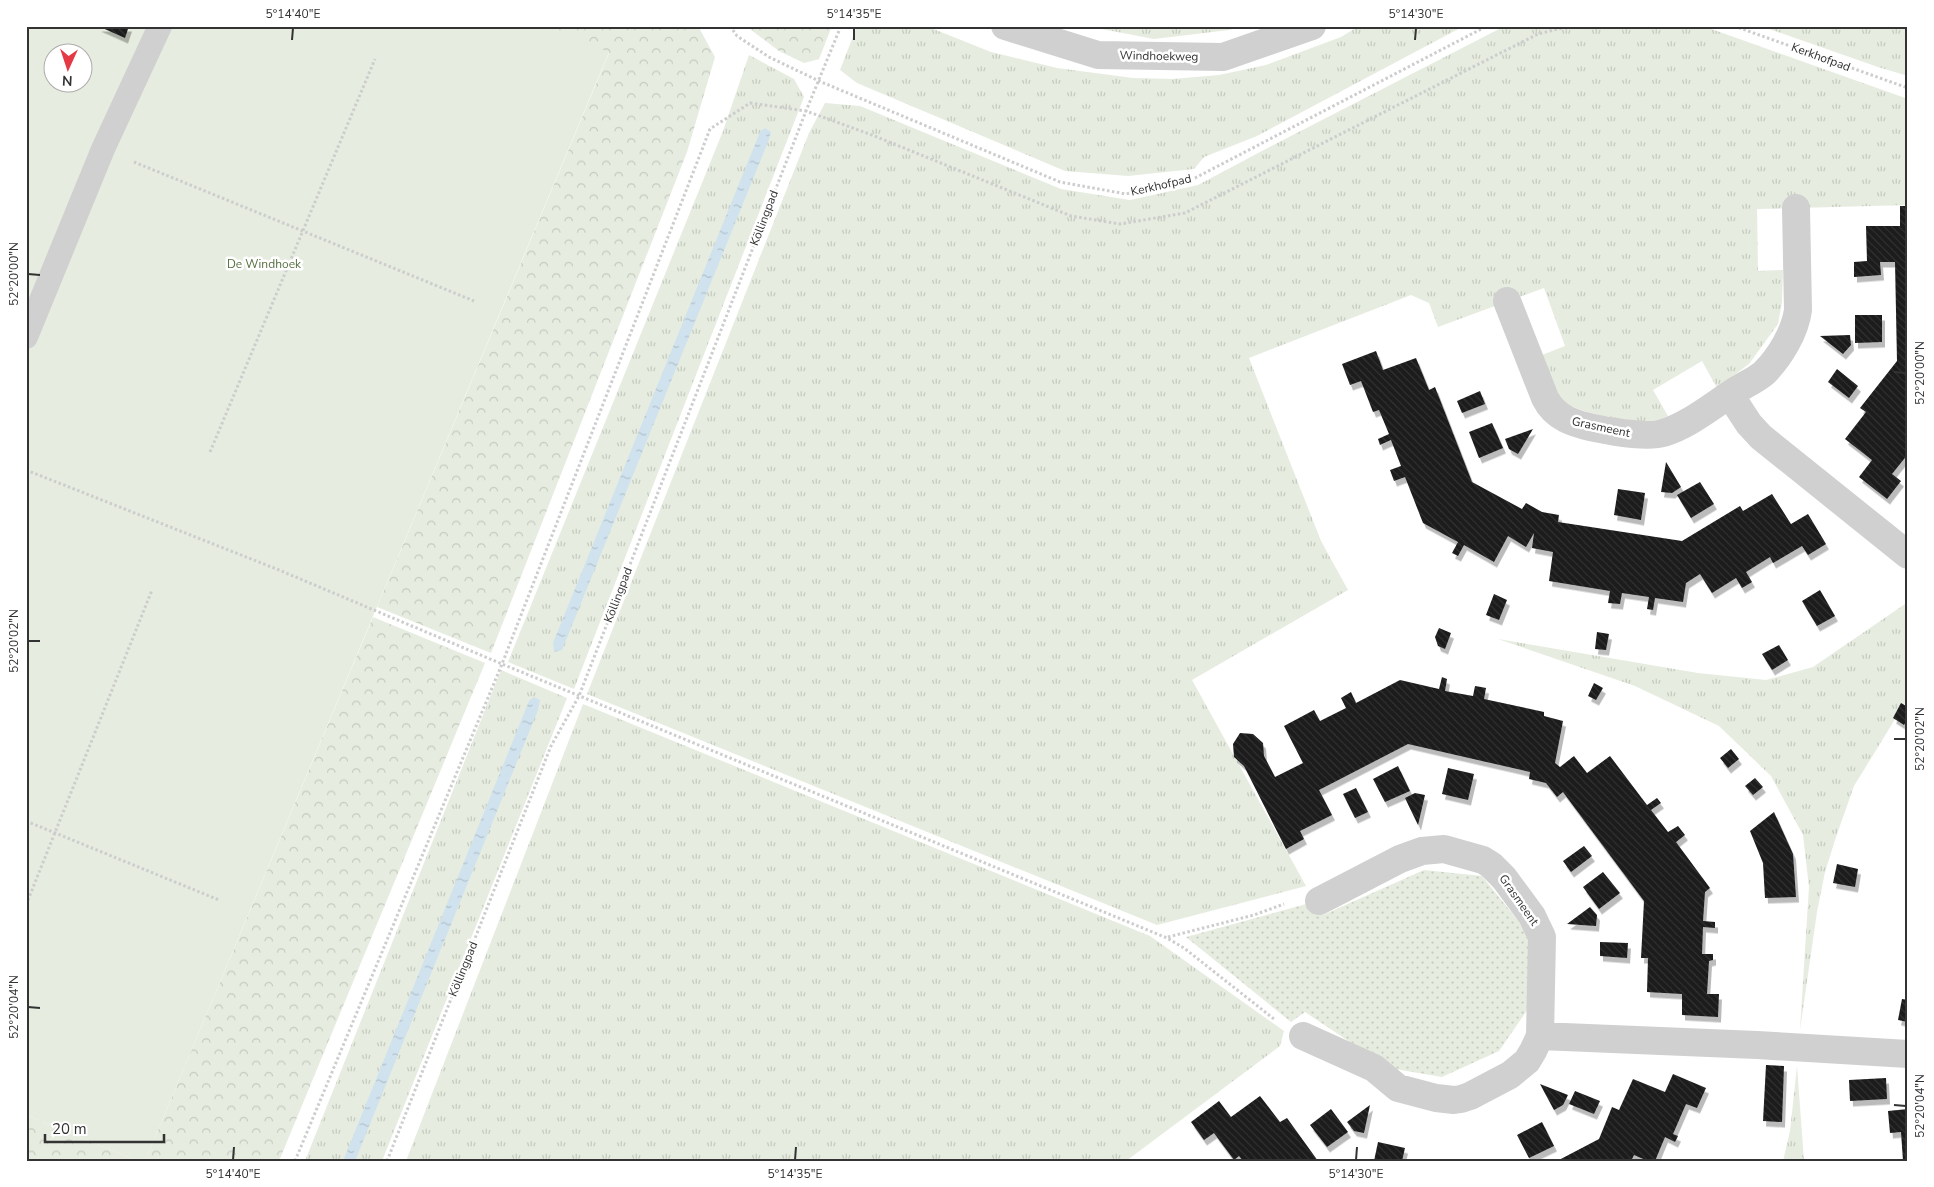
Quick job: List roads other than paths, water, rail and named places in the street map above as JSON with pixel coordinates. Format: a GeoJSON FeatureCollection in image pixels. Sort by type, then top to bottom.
{"type":"FeatureCollection","features":[{"type":"Feature","properties":{"kind":"street","name":"Windhoekweg"},"geometry":{"type":"LineString","coordinates":[[1005,26],[1098,55],[1223,57],[1312,26]]}},
{"type":"Feature","properties":{"kind":"street","name":"Grasmeent"},"geometry":{"type":"LineString","coordinates":[[1507,301],[1545,398],[1553,411],[1573,422],[1649,436],[1661,434],[1682,425],[1764,373],[1784,347],[1796,324],[1798,295],[1796,208]]}},
{"type":"Feature","properties":{"kind":"street"},"geometry":{"type":"LineString","coordinates":[[1730,395],[1749,424],[1761,437],[1908,555]]}},
{"type":"Feature","properties":{"kind":"street","name":"Grasmeent"},"geometry":{"type":"LineString","coordinates":[[1302,1036],[1374,1068],[1398,1088],[1436,1098],[1461,1100],[1510,1075],[1527,1061],[1540,1036],[1542,937],[1532,916],[1504,878],[1483,860],[1444,849],[1422,851],[1400,859],[1319,901]]}},
{"type":"Feature","properties":{"kind":"street"},"geometry":{"type":"LineString","coordinates":[[1540,1036],[1757,1045],[1908,1054]]}},
{"type":"Feature","properties":{"kind":"lane"},"geometry":{"type":"LineString","coordinates":[[26,336],[104,149],[160,26]]}},
{"type":"Feature","properties":{"kind":"water"},"geometry":{"type":"Polygon","coordinates":[[[765,128],[771,132],[768,142],[562,650],[554,652],[553,643],[760,132],[765,128]]]}},
{"type":"Feature","properties":{"kind":"water"},"geometry":{"type":"Polygon","coordinates":[[[534,697],[540,700],[538,710],[355,1161],[343,1161],[529,701],[534,697]]]}},
{"type":"Feature","properties":{"kind":"park label","name":"De Windhoek"},"geometry":{"type":"Point","coordinates":[264,264]}}]}
